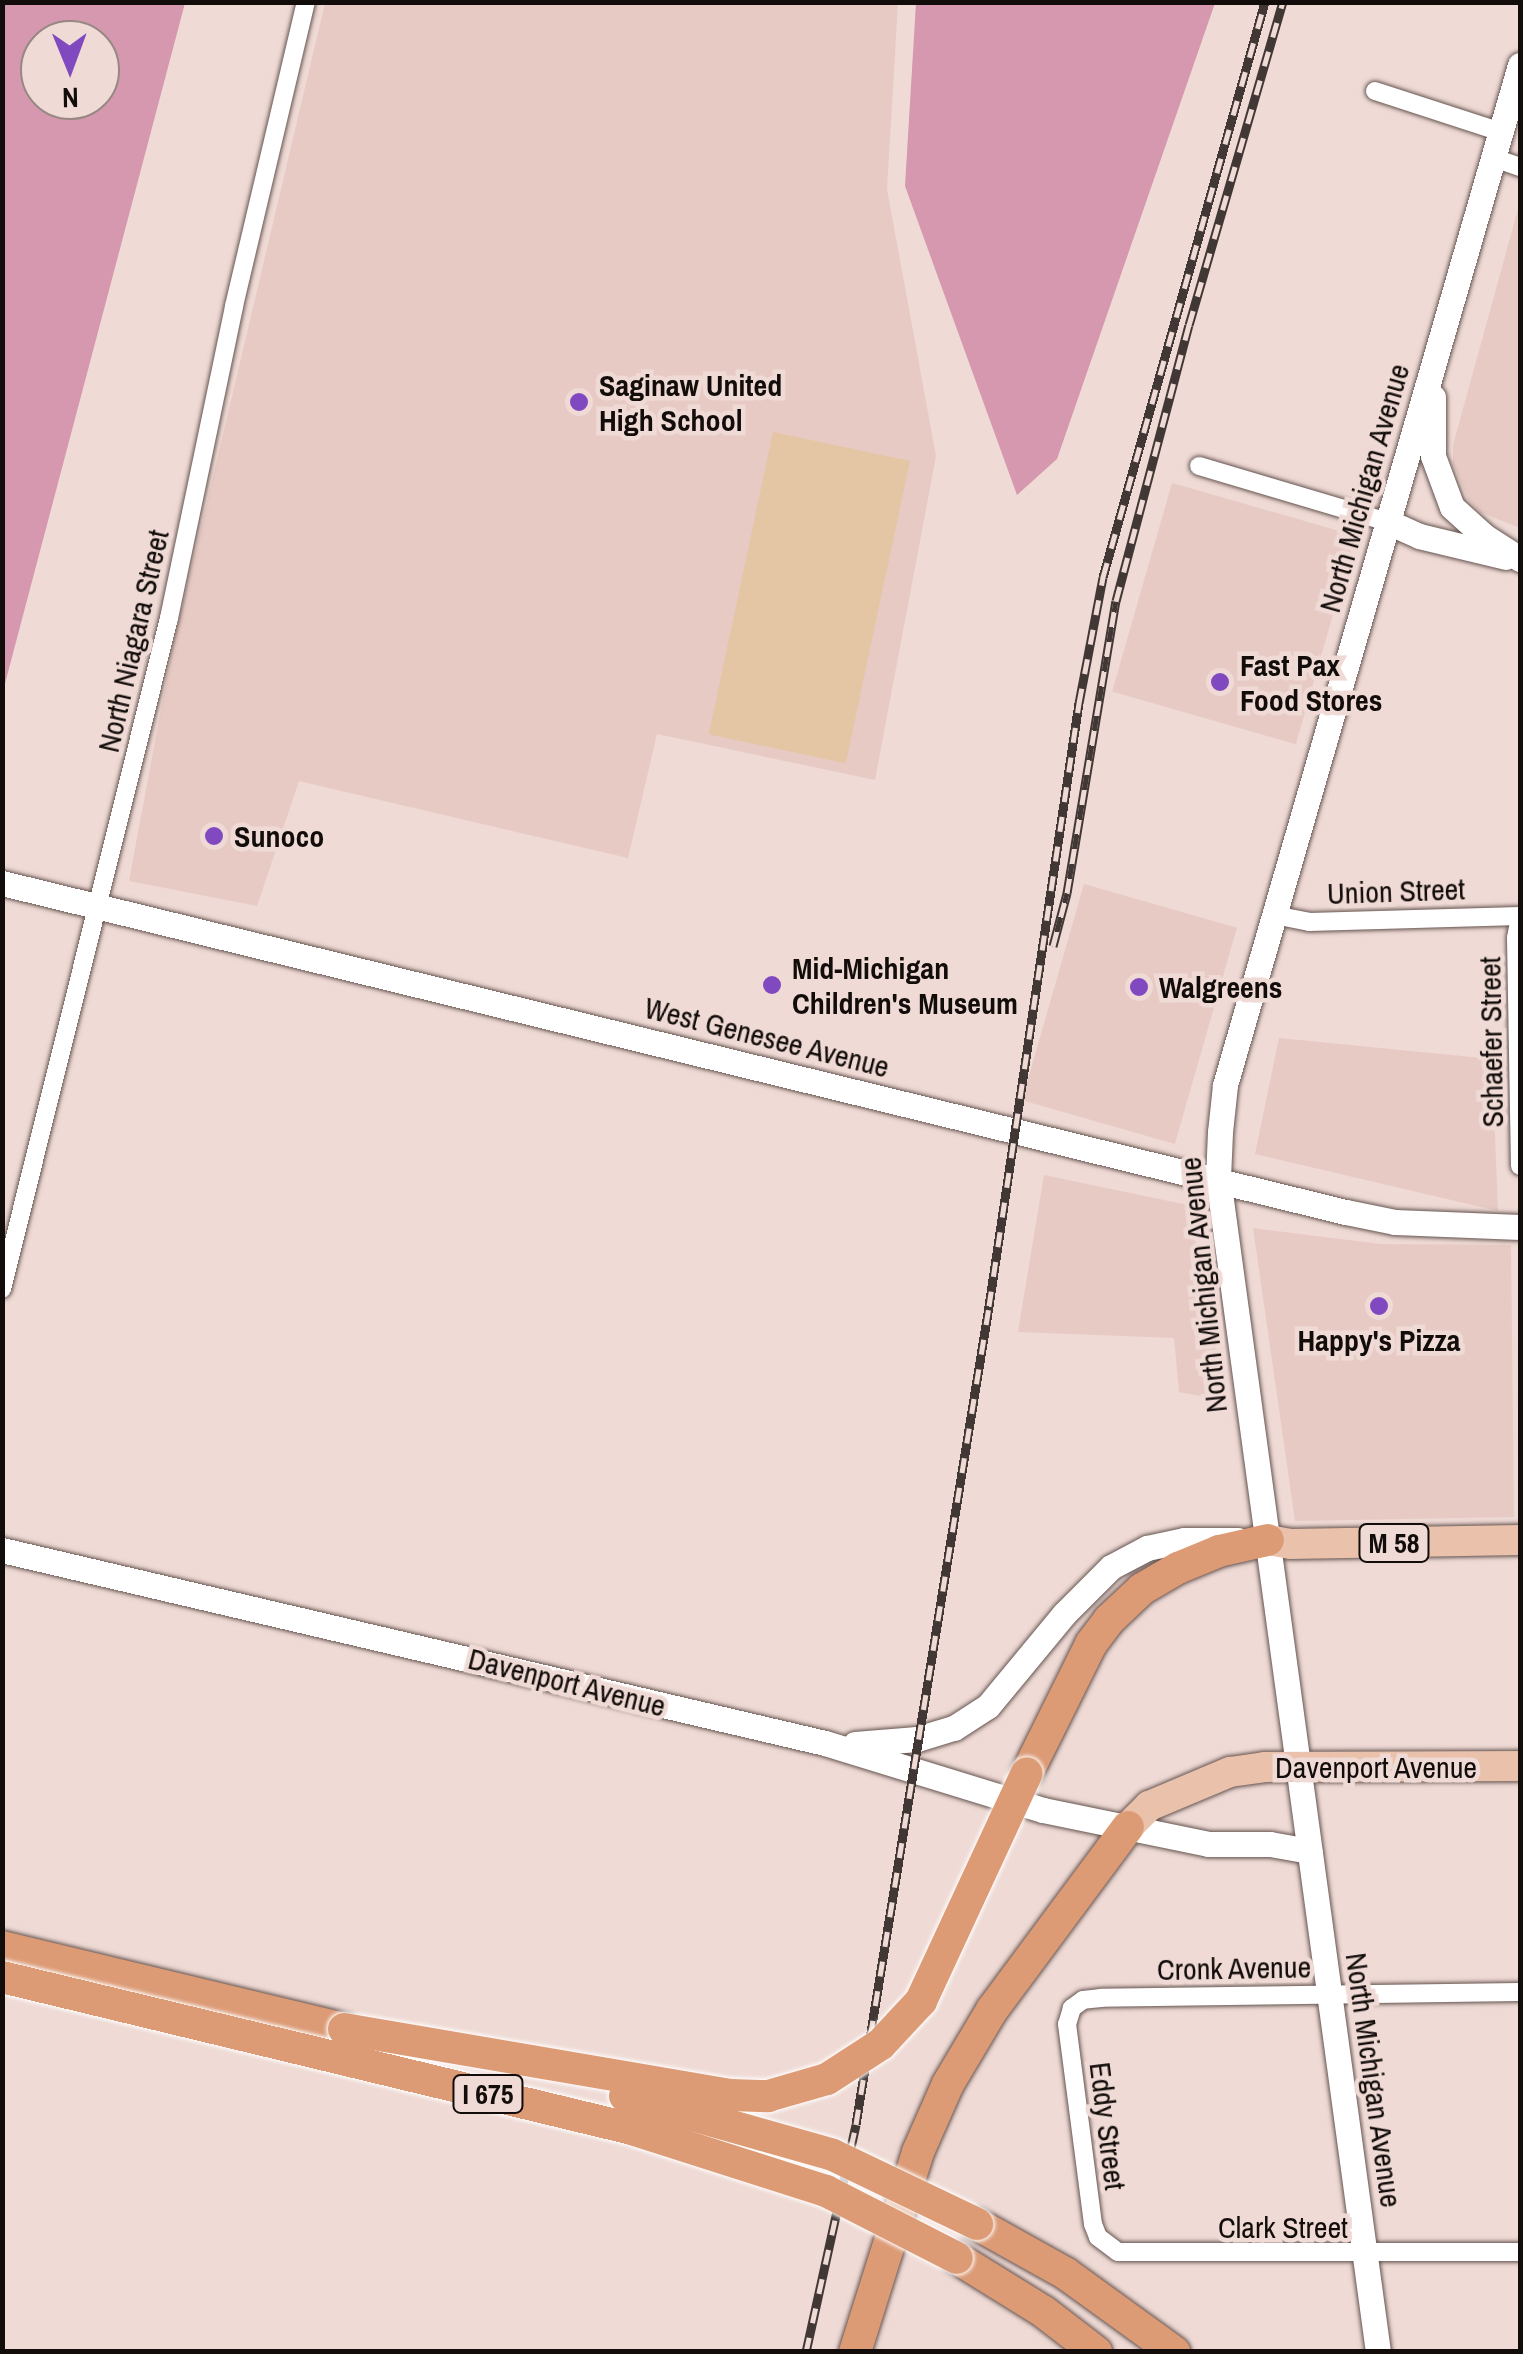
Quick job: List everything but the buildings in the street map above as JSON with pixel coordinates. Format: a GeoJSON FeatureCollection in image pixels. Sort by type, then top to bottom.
{"type":"FeatureCollection","features":[{"type":"Feature","properties":{"kind":"highway"},"geometry":{"type":"LineString","coordinates":[[344,2028],[730,2095],[768,2096],[827,2078],[882,2044],[922,2001],[1027,1772],[1091,1644],[1109,1620],[1142,1589],[1178,1568],[1219,1551],[1268,1540]]}},
{"type":"Feature","properties":{"kind":"highway"},"geometry":{"type":"LineString","coordinates":[[855,2352],[918,2152],[948,2084],[992,2010],[1128,1827]]}},
{"type":"Feature","properties":{"kind":"highway","name":"I 675"},"geometry":{"type":"LineString","coordinates":[[2,1947],[636,2098],[833,2155],[977,2224],[1065,2273],[1174,2352]]}},
{"type":"Feature","properties":{"kind":"highway","name":"I 675"},"geometry":{"type":"LineString","coordinates":[[2,1977],[632,2129],[826,2191],[957,2258],[1044,2312],[1096,2352]]}},
{"type":"Feature","properties":{"kind":"highway"},"geometry":{"type":"LineString","coordinates":[[1044,2312],[1078,2352]]}},
{"type":"Feature","properties":{"kind":"main road","name":"North Michigan Avenue"},"geometry":{"type":"LineString","coordinates":[[1378,2352],[1218,1178],[1224,1085],[1520,65]]}},
{"type":"Feature","properties":{"kind":"main road"},"geometry":{"type":"LineString","coordinates":[[1433,368],[1433,456],[1452,507],[1484,536],[1520,560]]}},
{"type":"Feature","properties":{"kind":"main road"},"geometry":{"type":"LineString","coordinates":[[1388,522],[1419,536],[1520,560]]}},
{"type":"Feature","properties":{"kind":"main road","name":"West Genesee Avenue"},"geometry":{"type":"LineString","coordinates":[[2,883],[1394,1222],[1520,1227]]}},
{"type":"Feature","properties":{"kind":"main road"},"geometry":{"type":"LineString","coordinates":[[825,1743],[885,1745],[954,1728],[988,1706],[1100,1577],[1147,1548],[1184,1540],[1268,1540]]}},
{"type":"Feature","properties":{"kind":"main road","name":"M 58"},"geometry":{"type":"LineString","coordinates":[[1268,1540],[1290,1544],[1520,1540]]}},
{"type":"Feature","properties":{"kind":"main road","name":"Davenport Avenue"},"geometry":{"type":"LineString","coordinates":[[2,1550],[825,1743],[1043,1810],[1208,1844],[1288,1845],[1308,1851]]}},
{"type":"Feature","properties":{"kind":"main road","name":"Davenport Avenue"},"geometry":{"type":"LineString","coordinates":[[1128,1827],[1149,1806],[1198,1781],[1230,1772],[1298,1767],[1520,1766]]}},
{"type":"Feature","properties":{"kind":"street","name":"North Niagara Street"},"geometry":{"type":"LineString","coordinates":[[2,1289],[169,618],[232,316],[306,2]]}},
{"type":"Feature","properties":{"kind":"street"},"geometry":{"type":"LineString","coordinates":[[1376,91],[1501,132]]}},
{"type":"Feature","properties":{"kind":"street"},"geometry":{"type":"LineString","coordinates":[[1494,158],[1520,167]]}},
{"type":"Feature","properties":{"kind":"street"},"geometry":{"type":"LineString","coordinates":[[1199,466],[1388,522]]}},
{"type":"Feature","properties":{"kind":"street","name":"Union Street"},"geometry":{"type":"LineString","coordinates":[[1274,916],[1309,922],[1520,917]]}},
{"type":"Feature","properties":{"kind":"street","name":"Schaefer Street"},"geometry":{"type":"LineString","coordinates":[[1520,917],[1516,938],[1520,1166]]}},
{"type":"Feature","properties":{"kind":"street","name":"Cronk Avenue"},"geometry":{"type":"LineString","coordinates":[[1072,2008],[1083,2000],[1101,1998],[1520,1992]]}},
{"type":"Feature","properties":{"kind":"street","name":"Eddy Street"},"geometry":{"type":"LineString","coordinates":[[1072,2008],[1066,2024],[1092,2224],[1108,2247]]}},
{"type":"Feature","properties":{"kind":"street","name":"Clark Street"},"geometry":{"type":"LineString","coordinates":[[1108,2247],[1128,2255],[1520,2252]]}},
{"type":"Feature","properties":{"kind":"shaded area"},"geometry":{"type":"Polygon","coordinates":[[[2,3],[185,3],[3,691],[2,3]]]}},
{"type":"Feature","properties":{"kind":"shaded area","name":"Saginaw United High School"},"geometry":{"type":"Polygon","coordinates":[[[325,3],[898,3],[887,189],[936,456],[875,780],[657,734],[628,858],[299,781],[257,906],[129,881],[172,650],[325,3]]]}},
{"type":"Feature","properties":{"kind":"shaded area"},"geometry":{"type":"Polygon","coordinates":[[[916,3],[1215,3],[1057,459],[1017,495],[905,186],[916,3]]]}},
{"type":"Feature","properties":{"kind":"shaded area"},"geometry":{"type":"Polygon","coordinates":[[[1520,202],[1520,528],[1480,512],[1468,499],[1453,464],[1453,445],[1520,202]]]}},
{"type":"Feature","properties":{"kind":"shaded area"},"geometry":{"type":"Polygon","coordinates":[[[773,432],[910,461],[846,763],[709,734],[773,432]]]}},
{"type":"Feature","properties":{"kind":"shaded area"},"geometry":{"type":"Polygon","coordinates":[[[1172,483],[1356,536],[1296,744],[1112,692],[1172,483]]]}},
{"type":"Feature","properties":{"kind":"shaded area"},"geometry":{"type":"Polygon","coordinates":[[[1084,884],[1237,928],[1175,1144],[1022,1100],[1084,884]]]}},
{"type":"Feature","properties":{"kind":"shaded area"},"geometry":{"type":"Polygon","coordinates":[[[1279,1038],[1492,1059],[1498,1211],[1255,1154],[1279,1038]]]}},
{"type":"Feature","properties":{"kind":"shaded area"},"geometry":{"type":"Polygon","coordinates":[[[1044,1175],[1188,1205],[1227,1401],[1179,1392],[1174,1338],[1018,1332],[1044,1175]]]}},
{"type":"Feature","properties":{"kind":"shaded area"},"geometry":{"type":"Polygon","coordinates":[[[1253,1228],[1381,1244],[1511,1245],[1514,1517],[1295,1521],[1253,1228]]]}},
{"type":"Feature","properties":{"kind":"railway"},"geometry":{"type":"LineString","coordinates":[[806,2352],[856,2124],[989,1306],[1079,703],[1103,577],[1265,2]]}},
{"type":"Feature","properties":{"kind":"railway"},"geometry":{"type":"LineString","coordinates":[[1053,946],[1067,893],[1116,601],[1189,325],[1283,2]]}},
{"type":"Feature","properties":{"kind":"place","name":"Saginaw United High School"},"geometry":{"type":"Point","coordinates":[579,402]}},
{"type":"Feature","properties":{"kind":"place","name":"Fast Pax Food Stores"},"geometry":{"type":"Point","coordinates":[1220,682]}},
{"type":"Feature","properties":{"kind":"place","name":"Sunoco"},"geometry":{"type":"Point","coordinates":[214,836]}},
{"type":"Feature","properties":{"kind":"place","name":"Mid-Michigan Children's Museum"},"geometry":{"type":"Point","coordinates":[772,985]}},
{"type":"Feature","properties":{"kind":"place","name":"Walgreens"},"geometry":{"type":"Point","coordinates":[1139,987]}},
{"type":"Feature","properties":{"kind":"place","name":"Happy's Pizza"},"geometry":{"type":"Point","coordinates":[1379,1306]}}]}
